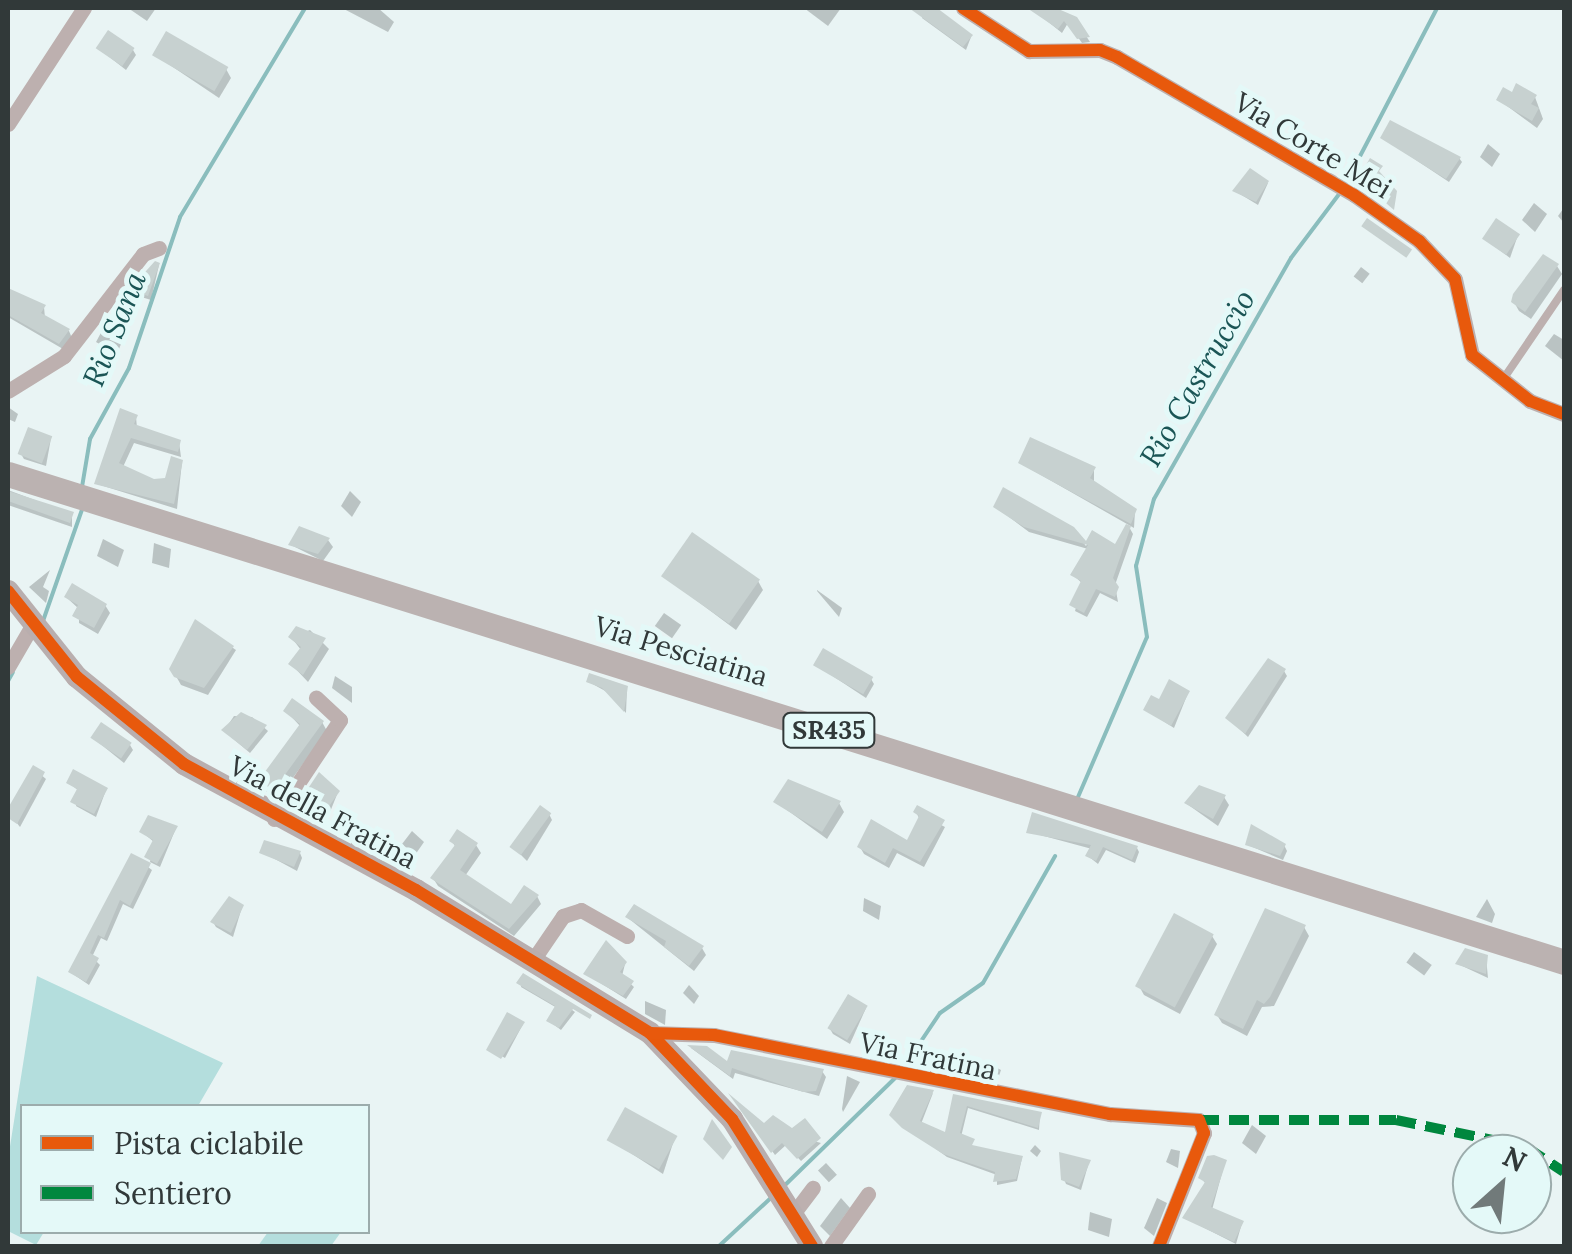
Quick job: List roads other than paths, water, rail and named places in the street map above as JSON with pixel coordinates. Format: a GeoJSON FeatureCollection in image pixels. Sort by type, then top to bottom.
{"type":"FeatureCollection","features":[{"type":"Feature","properties":{"kind":"main road","name":"Via Pesciatina"},"geometry":{"type":"LineString","coordinates":[[8,474],[1564,962]]}},
{"type":"Feature","properties":{"kind":"street"},"geometry":{"type":"LineString","coordinates":[[8,124],[84,8]]}},
{"type":"Feature","properties":{"kind":"street","name":"Via Corte Mei"},"geometry":{"type":"LineString","coordinates":[[962,8],[1030,51],[1100,50],[1117,58],[1354,195],[1447,268],[1461,298],[1467,346],[1501,382],[1564,414]]}},
{"type":"Feature","properties":{"kind":"street"},"geometry":{"type":"LineString","coordinates":[[8,392],[64,356],[142,254],[160,248]]}},
{"type":"Feature","properties":{"kind":"street","name":"Via della Fratina"},"geometry":{"type":"LineString","coordinates":[[8,591],[38,630],[128,724],[274,819],[534,960],[650,1033],[732,1119],[780,1201],[812,1246]]}},
{"type":"Feature","properties":{"kind":"street"},"geometry":{"type":"LineString","coordinates":[[8,667],[38,630]]}},
{"type":"Feature","properties":{"kind":"street"},"geometry":{"type":"LineString","coordinates":[[274,819],[340,720],[316,698]]}},
{"type":"Feature","properties":{"kind":"street"},"geometry":{"type":"LineString","coordinates":[[534,960],[564,916],[581,910],[627,936]]}},
{"type":"Feature","properties":{"kind":"street","name":"Via Fratina"},"geometry":{"type":"LineString","coordinates":[[650,1033],[714,1035],[898,1075],[1110,1114],[1199,1120],[1204,1133],[1158,1246]]}},
{"type":"Feature","properties":{"kind":"street"},"geometry":{"type":"LineString","coordinates":[[780,1201],[813,1188]]}},
{"type":"Feature","properties":{"kind":"street"},"geometry":{"type":"LineString","coordinates":[[831,1246],[868,1194]]}},
{"type":"Feature","properties":{"kind":"lane"},"geometry":{"type":"LineString","coordinates":[[1501,382],[1564,290]]}},
{"type":"Feature","properties":{"kind":"waterway","name":"Rio Sana"},"geometry":{"type":"LineString","coordinates":[[82,487],[90,439],[129,368],[180,217],[305,8]]}},
{"type":"Feature","properties":{"kind":"waterway","name":"Rio Castruccio"},"geometry":{"type":"LineString","coordinates":[[1345,185],[1437,8]]}},
{"type":"Feature","properties":{"kind":"waterway","name":"Rio Castruccio"},"geometry":{"type":"LineString","coordinates":[[1078,797],[1147,637],[1136,566],[1154,499],[1291,258],[1340,193]]}},
{"type":"Feature","properties":{"kind":"waterway","name":"Rio Sana"},"geometry":{"type":"LineString","coordinates":[[43,621],[83,507]]}},
{"type":"Feature","properties":{"kind":"waterway","name":"Rio Sana"},"geometry":{"type":"LineString","coordinates":[[8,681],[13,672]]}},
{"type":"Feature","properties":{"kind":"waterway","name":"Rio Castruccio"},"geometry":{"type":"LineString","coordinates":[[903,1068],[940,1013],[983,983],[1055,856]]}},
{"type":"Feature","properties":{"kind":"waterway","name":"Rio Castruccio"},"geometry":{"type":"LineString","coordinates":[[782,1188],[897,1076]]}},
{"type":"Feature","properties":{"kind":"waterway","name":"Rio Castruccio"},"geometry":{"type":"LineString","coordinates":[[719,1246],[772,1197]]}}]}
